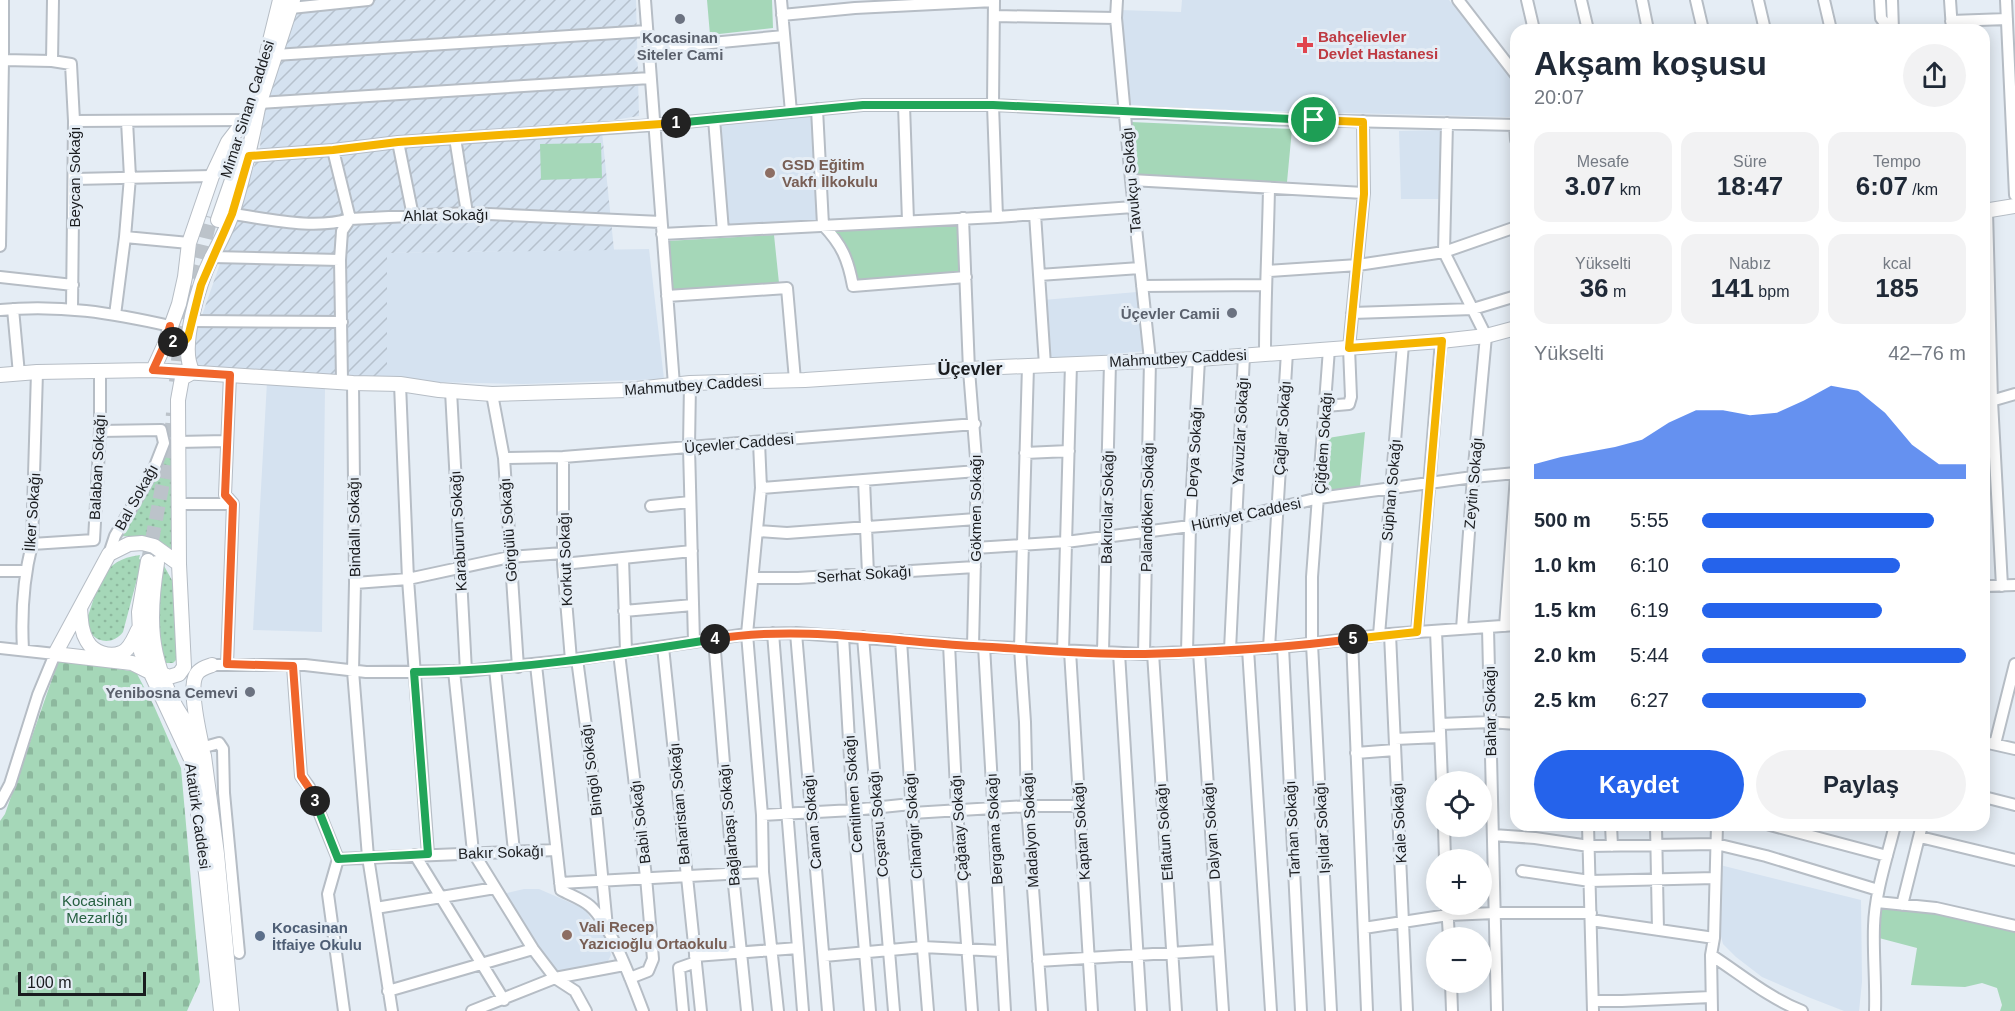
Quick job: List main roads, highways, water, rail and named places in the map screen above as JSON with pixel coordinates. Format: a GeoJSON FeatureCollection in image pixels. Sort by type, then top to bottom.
{"type":"FeatureCollection","features":[{"type":"Feature","properties":{"kind":"main road","name":"Mimar Sinan Caddesi"},"geometry":{"type":"LineString","coordinates":[[288,3],[275,55],[259,103],[214,219],[265,60],[288,3]]}},
{"type":"Feature","properties":{"kind":"main road"},"geometry":{"type":"LineString","coordinates":[[179,564],[154,546],[142,543],[129,544],[109,554],[55,654],[132,663],[169,677],[179,674],[184,666],[179,564],[177,442],[180,382],[182,378],[193,372],[187,356],[188,337],[201,285],[232,214],[249,156],[259,103]]}},
{"type":"Feature","properties":{"kind":"main road"},"geometry":{"type":"LineString","coordinates":[[153,370],[164,346],[185,277],[189,243],[212,176],[228,142],[245,120]]}},
{"type":"Feature","properties":{"kind":"main road"},"geometry":{"type":"LineString","coordinates":[[1990,210],[2015,206]]}},
{"type":"Feature","properties":{"kind":"main road"},"geometry":{"type":"LineString","coordinates":[[170,326],[171,340],[176,345],[184,344],[188,337]]}},
{"type":"Feature","properties":{"kind":"main road","name":"Mahmutbey Caddesi"},"geometry":{"type":"LineString","coordinates":[[0,375],[153,370],[400,384],[492,394],[628,390],[690,383],[795,380],[1044,365],[1198,359],[1442,341],[1486,336],[1510,330]]}},
{"type":"Feature","properties":{"kind":"main road"},"geometry":{"type":"LineString","coordinates":[[154,672],[151,619],[153,562],[140,604],[138,630],[141,652],[186,724],[194,748],[217,854],[232,1011]]}},
{"type":"Feature","properties":{"kind":"main road"},"geometry":{"type":"LineString","coordinates":[[80,608],[81,627],[87,643],[96,651],[108,654],[121,653],[131,645],[138,630]]}},
{"type":"Feature","properties":{"kind":"main road"},"geometry":{"type":"LineString","coordinates":[[182,643],[191,656],[201,663],[212,665],[203,668],[196,675],[194,748]]}},
{"type":"Feature","properties":{"kind":"main road","name":"Atatürk Caddesi"},"geometry":{"type":"LineString","coordinates":[[194,748],[191,759],[206,873],[220,1011]]}},
{"type":"Feature","properties":{"kind":"tunnel"},"geometry":{"type":"LineString","coordinates":[[176,382],[180,340],[211,217]]}},
{"type":"Feature","properties":{"kind":"tunnel"},"geometry":{"type":"LineString","coordinates":[[148,561],[171,440],[173,413]]}},
{"type":"Feature","properties":{"kind":"place","name":"Kocasinan Siteler Cami"},"geometry":{"type":"Point","coordinates":[680,19]}},
{"type":"Feature","properties":{"kind":"place","name":"Bahçelievler Devlet Hastanesi"},"geometry":{"type":"Point","coordinates":[1305,45]}},
{"type":"Feature","properties":{"kind":"place","name":"GSD Eğitim Vakfı İlkokulu"},"geometry":{"type":"Point","coordinates":[770,173]}},
{"type":"Feature","properties":{"kind":"place","name":"Üçevler Camii"},"geometry":{"type":"Point","coordinates":[1232,313]}},
{"type":"Feature","properties":{"kind":"place","name":"Yenibosna Cemevi"},"geometry":{"type":"Point","coordinates":[250,692]}},
{"type":"Feature","properties":{"kind":"place","name":"Vali Recep Yazıcıoğlu Ortaokulu"},"geometry":{"type":"Point","coordinates":[567,935]}},
{"type":"Feature","properties":{"kind":"place","name":"Kocasinan İtfaiye Okulu"},"geometry":{"type":"Point","coordinates":[260,936]}},
{"type":"Feature","properties":{"kind":"district","name":"Üçevler"},"geometry":{"type":"Point","coordinates":[970,369]}},
{"type":"Feature","properties":{"kind":"park label","name":"Kocasinan Mezarlığı"},"geometry":{"type":"Point","coordinates":[97,908]}}]}
